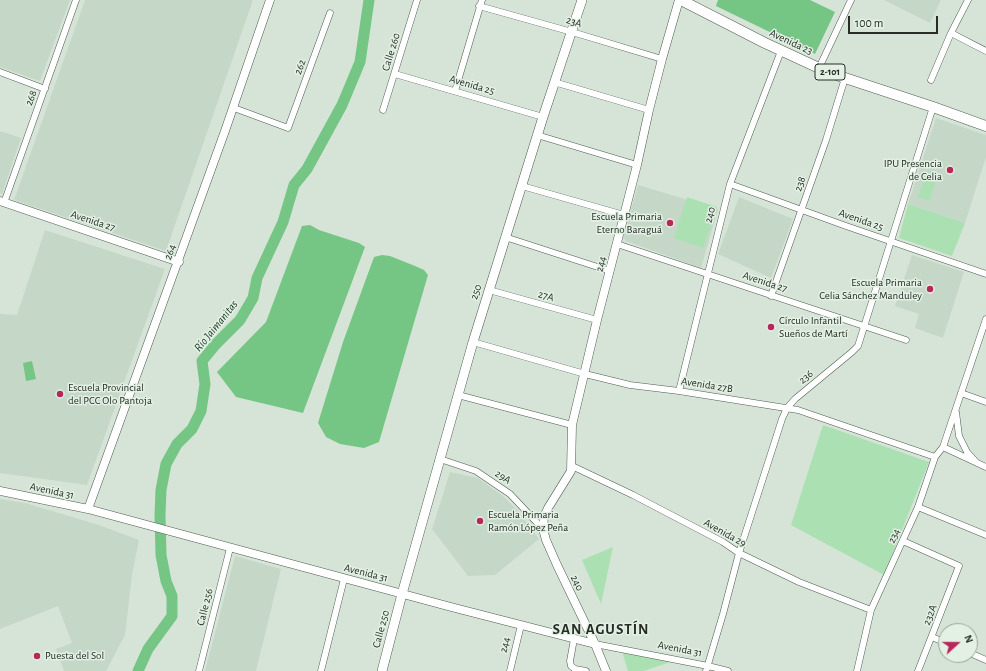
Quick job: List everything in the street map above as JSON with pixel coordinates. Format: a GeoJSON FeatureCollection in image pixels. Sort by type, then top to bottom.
{"type":"FeatureCollection","features":[{"type":"Feature","properties":{"kind":"main road","name":"250"},"geometry":{"type":"LineString","coordinates":[[402,594],[473,342],[505,236],[582,0]]}},
{"type":"Feature","properties":{"kind":"main road","name":"Avenida 23"},"geometry":{"type":"LineString","coordinates":[[680,0],[781,51],[819,68],[986,126]]}},
{"type":"Feature","properties":{"kind":"main road","name":"Calle 250"},"geometry":{"type":"LineString","coordinates":[[382,671],[402,594]]}},
{"type":"Feature","properties":{"kind":"street","name":"268"},"geometry":{"type":"LineString","coordinates":[[2,202],[45,89],[76,0]]}},
{"type":"Feature","properties":{"kind":"street","name":"264"},"geometry":{"type":"LineString","coordinates":[[88,509],[179,262],[234,108],[270,0]]}},
{"type":"Feature","properties":{"kind":"street","name":"Calle 260"},"geometry":{"type":"LineString","coordinates":[[383,110],[417,0]]}},
{"type":"Feature","properties":{"kind":"street","name":"244"},"geometry":{"type":"LineString","coordinates":[[543,529],[544,517],[548,508],[570,474],[572,466],[572,425],[649,110],[662,59],[680,0]]}},
{"type":"Feature","properties":{"kind":"street"},"geometry":{"type":"LineString","coordinates":[[819,68],[851,0]]}},
{"type":"Feature","properties":{"kind":"street"},"geometry":{"type":"LineString","coordinates":[[931,80],[951,33],[968,0]]}},
{"type":"Feature","properties":{"kind":"street"},"geometry":{"type":"LineString","coordinates":[[455,90],[480,3]]}},
{"type":"Feature","properties":{"kind":"street","name":"23A"},"geometry":{"type":"LineString","coordinates":[[480,3],[662,59]]}},
{"type":"Feature","properties":{"kind":"street","name":"262"},"geometry":{"type":"LineString","coordinates":[[234,108],[288,128],[330,13]]}},
{"type":"Feature","properties":{"kind":"street"},"geometry":{"type":"LineString","coordinates":[[951,33],[986,51]]}},
{"type":"Feature","properties":{"kind":"street","name":"240"},"geometry":{"type":"LineString","coordinates":[[679,391],[730,184],[781,51]]}},
{"type":"Feature","properties":{"kind":"street"},"geometry":{"type":"LineString","coordinates":[[0,72],[45,89]]}},
{"type":"Feature","properties":{"kind":"street","name":"Avenida 25"},"geometry":{"type":"LineString","coordinates":[[395,74],[543,116]]}},
{"type":"Feature","properties":{"kind":"street","name":"238"},"geometry":{"type":"LineString","coordinates":[[771,296],[826,140],[845,78]]}},
{"type":"Feature","properties":{"kind":"street"},"geometry":{"type":"LineString","coordinates":[[554,82],[649,110]]}},
{"type":"Feature","properties":{"kind":"street","name":"236"},"geometry":{"type":"LineString","coordinates":[[707,668],[739,553],[782,419],[787,408],[795,399],[858,346],[933,107]]}},
{"type":"Feature","properties":{"kind":"street"},"geometry":{"type":"LineString","coordinates":[[537,135],[637,164]]}},
{"type":"Feature","properties":{"kind":"street","name":"Avenida 25"},"geometry":{"type":"LineString","coordinates":[[730,184],[986,274]]}},
{"type":"Feature","properties":{"kind":"street"},"geometry":{"type":"LineString","coordinates":[[522,186],[624,216]]}},
{"type":"Feature","properties":{"kind":"street","name":"Avenida 27"},"geometry":{"type":"LineString","coordinates":[[2,202],[179,262]]}},
{"type":"Feature","properties":{"kind":"street"},"geometry":{"type":"LineString","coordinates":[[505,236],[610,271]]}},
{"type":"Feature","properties":{"kind":"street","name":"Avenida 27"},"geometry":{"type":"LineString","coordinates":[[617,244],[906,340]]}},
{"type":"Feature","properties":{"kind":"street","name":"27A"},"geometry":{"type":"LineString","coordinates":[[489,290],[597,320]]}},
{"type":"Feature","properties":{"kind":"street","name":"234"},"geometry":{"type":"LineString","coordinates":[[858,671],[871,610],[918,507],[935,457],[943,448],[961,393],[984,333],[986,320]]}},
{"type":"Feature","properties":{"kind":"street","name":"Avenida 27B"},"geometry":{"type":"LineString","coordinates":[[473,342],[585,374],[630,385],[679,391],[798,410],[935,457]]}},
{"type":"Feature","properties":{"kind":"street"},"geometry":{"type":"LineString","coordinates":[[961,393],[986,402]]}},
{"type":"Feature","properties":{"kind":"street"},"geometry":{"type":"LineString","coordinates":[[458,395],[572,425]]}},
{"type":"Feature","properties":{"kind":"street","name":"234"},"geometry":{"type":"LineString","coordinates":[[955,411],[960,436],[967,452],[977,463]]}},
{"type":"Feature","properties":{"kind":"street"},"geometry":{"type":"LineString","coordinates":[[943,448],[986,467]]}},
{"type":"Feature","properties":{"kind":"street","name":"29A"},"geometry":{"type":"LineString","coordinates":[[440,459],[476,471],[510,494],[543,529]]}},
{"type":"Feature","properties":{"kind":"street","name":"Avenida 29"},"geometry":{"type":"LineString","coordinates":[[572,466],[654,506],[723,542],[739,553],[799,582],[871,610]]}},
{"type":"Feature","properties":{"kind":"street","name":"Avenida 31"},"geometry":{"type":"LineString","coordinates":[[0,491],[88,509],[344,579],[574,639],[707,668],[728,671]]}},
{"type":"Feature","properties":{"kind":"street"},"geometry":{"type":"LineString","coordinates":[[918,507],[986,535]]}},
{"type":"Feature","properties":{"kind":"street","name":"240"},"geometry":{"type":"LineString","coordinates":[[543,529],[557,566],[595,644],[606,671]]}},
{"type":"Feature","properties":{"kind":"street","name":"232A"},"geometry":{"type":"LineString","coordinates":[[903,541],[959,566],[918,671]]}},
{"type":"Feature","properties":{"kind":"street","name":"Calle 256"},"geometry":{"type":"LineString","coordinates":[[199,671],[230,548]]}},
{"type":"Feature","properties":{"kind":"street"},"geometry":{"type":"LineString","coordinates":[[321,671],[344,579]]}},
{"type":"Feature","properties":{"kind":"street","name":"244"},"geometry":{"type":"LineString","coordinates":[[510,671],[521,625]]}},
{"type":"Feature","properties":{"kind":"street"},"geometry":{"type":"LineString","coordinates":[[932,637],[938,640]]}},
{"type":"Feature","properties":{"kind":"street"},"geometry":{"type":"LineString","coordinates":[[574,639],[570,661],[571,666],[575,669],[586,671]]}},
{"type":"Feature","properties":{"kind":"shaded area"},"geometry":{"type":"Polygon","coordinates":[[[0,0],[70,0],[40,81],[0,67],[0,0]]]}},
{"type":"Feature","properties":{"kind":"shaded area"},"geometry":{"type":"Polygon","coordinates":[[[85,0],[253,0],[166,251],[14,200],[85,0]]]}},
{"type":"Feature","properties":{"kind":"shaded area"},"geometry":{"type":"Polygon","coordinates":[[[718,0],[810,0],[835,12],[815,54],[716,6],[718,0]]]}},
{"type":"Feature","properties":{"kind":"shaded area"},"geometry":{"type":"Polygon","coordinates":[[[884,0],[941,0],[930,23],[884,0]]]}},
{"type":"Feature","properties":{"kind":"shaded area","name":"IPU Presencia de Celia"},"geometry":{"type":"Polygon","coordinates":[[[936,118],[986,135],[986,157],[965,223],[908,204],[936,118]]]}},
{"type":"Feature","properties":{"kind":"shaded area"},"geometry":{"type":"Polygon","coordinates":[[[0,131],[21,138],[2,194],[0,193],[0,131]]]}},
{"type":"Feature","properties":{"kind":"shaded area"},"geometry":{"type":"Polygon","coordinates":[[[927,171],[938,175],[929,201],[918,197],[927,171]]]}},
{"type":"Feature","properties":{"kind":"shaded area","name":"Escuela Primaria Eterno Baraguá"},"geometry":{"type":"Polygon","coordinates":[[[638,185],[718,209],[701,268],[626,241],[623,237],[638,185]]]}},
{"type":"Feature","properties":{"kind":"shaded area"},"geometry":{"type":"Polygon","coordinates":[[[687,197],[717,207],[703,248],[674,238],[687,197]]]}},
{"type":"Feature","properties":{"kind":"shaded area"},"geometry":{"type":"Polygon","coordinates":[[[739,197],[793,219],[771,278],[718,254],[739,197]]]}},
{"type":"Feature","properties":{"kind":"shaded area"},"geometry":{"type":"Polygon","coordinates":[[[908,204],[965,223],[952,256],[899,238],[908,204]]]}},
{"type":"Feature","properties":{"kind":"shaded area"},"geometry":{"type":"Polygon","coordinates":[[[310,225],[319,230],[359,243],[365,247],[303,413],[236,397],[217,372],[266,322],[302,226],[310,225]]]}},
{"type":"Feature","properties":{"kind":"shaded area","name":"Escuela Provincial del PCC Olo Pantoja"},"geometry":{"type":"Polygon","coordinates":[[[45,230],[165,269],[87,485],[0,473],[0,314],[17,315],[45,230]]]}},
{"type":"Feature","properties":{"kind":"shaded area"},"geometry":{"type":"Polygon","coordinates":[[[382,255],[390,256],[415,266],[424,270],[428,275],[379,442],[364,448],[340,444],[326,437],[318,423],[343,342],[374,257],[382,255]]]}},
{"type":"Feature","properties":{"kind":"shaded area","name":"Escuela Primaria Celia Sánchez Manduley"},"geometry":{"type":"Polygon","coordinates":[[[912,255],[964,272],[943,338],[915,328],[919,314],[895,306],[912,255]]]}},
{"type":"Feature","properties":{"kind":"shaded area"},"geometry":{"type":"Polygon","coordinates":[[[32,361],[36,379],[26,381],[23,363],[32,361]]]}},
{"type":"Feature","properties":{"kind":"shaded area"},"geometry":{"type":"Polygon","coordinates":[[[823,425],[929,462],[884,575],[791,525],[823,425]]]}},
{"type":"Feature","properties":{"kind":"shaded area","name":"Escuela Primaria Ramón López Peña"},"geometry":{"type":"Polygon","coordinates":[[[450,472],[478,478],[503,496],[520,513],[539,539],[495,575],[468,576],[432,529],[450,472]]]}},
{"type":"Feature","properties":{"kind":"shaded area"},"geometry":{"type":"Polygon","coordinates":[[[0,499],[25,503],[99,525],[139,540],[132,575],[125,635],[106,671],[64,671],[56,649],[72,643],[58,606],[0,629],[0,499]]]}},
{"type":"Feature","properties":{"kind":"shaded area"},"geometry":{"type":"Polygon","coordinates":[[[613,547],[601,604],[582,560],[613,547]]]}},
{"type":"Feature","properties":{"kind":"shaded area"},"geometry":{"type":"Polygon","coordinates":[[[235,556],[281,569],[256,671],[205,671],[235,556]]]}},
{"type":"Feature","properties":{"kind":"shaded area"},"geometry":{"type":"Polygon","coordinates":[[[622,651],[676,660],[644,671],[628,671],[622,651]]]}},
{"type":"Feature","properties":{"kind":"waterway","name":"Río Jaimanitas"},"geometry":{"type":"LineString","coordinates":[[138,671],[148,649],[172,616],[172,596],[166,581],[161,555],[161,490],[166,464],[177,444],[192,429],[201,411],[205,384],[202,361],[216,344],[240,320],[253,298],[257,278],[283,222],[294,185],[307,169],[342,105],[360,62],[369,0]]}},
{"type":"Feature","properties":{"kind":"place","name":"IPU Presencia de Celia"},"geometry":{"type":"Point","coordinates":[950,170]}},
{"type":"Feature","properties":{"kind":"place","name":"Escuela Primaria Eterno Baraguá"},"geometry":{"type":"Point","coordinates":[670,223]}},
{"type":"Feature","properties":{"kind":"place","name":"Escuela Primaria Celia Sánchez Manduley"},"geometry":{"type":"Point","coordinates":[930,289]}},
{"type":"Feature","properties":{"kind":"place","name":"Círculo Infantil Sueños de Martí"},"geometry":{"type":"Point","coordinates":[771,327]}},
{"type":"Feature","properties":{"kind":"place","name":"Escuela Provincial del PCC Olo Pantoja"},"geometry":{"type":"Point","coordinates":[60,394]}},
{"type":"Feature","properties":{"kind":"place","name":"Escuela Primaria Ramón López Peña"},"geometry":{"type":"Point","coordinates":[480,521]}},
{"type":"Feature","properties":{"kind":"place","name":"Puesta del Sol"},"geometry":{"type":"Point","coordinates":[37,656]}},
{"type":"Feature","properties":{"kind":"district","name":"SAN AGUSTÍN"},"geometry":{"type":"Point","coordinates":[601,629]}}]}
